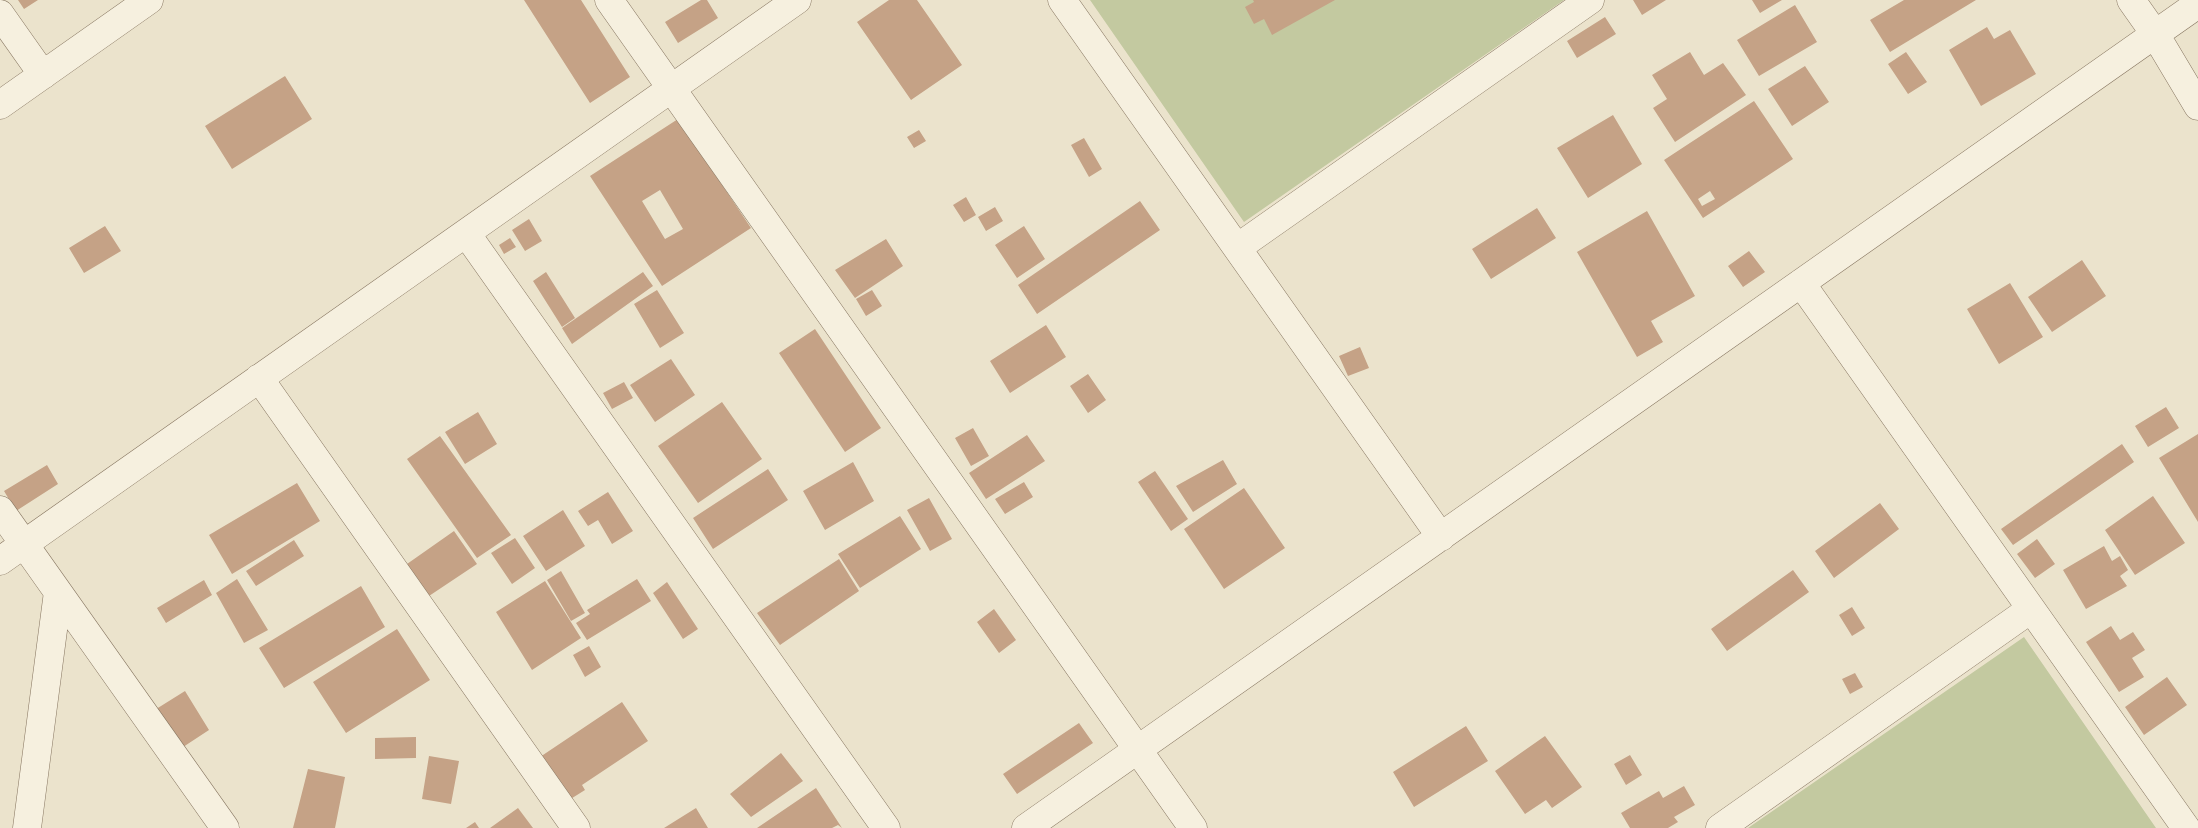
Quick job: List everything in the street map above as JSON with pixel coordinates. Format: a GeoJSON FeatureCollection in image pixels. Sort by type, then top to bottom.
{"type":"FeatureCollection","features":[{"type":"Feature","properties":{"kind":"street"},"geometry":{"type":"LineString","coordinates":[[0,105],[149,0]]}},
{"type":"Feature","properties":{"kind":"street"},"geometry":{"type":"LineString","coordinates":[[609,0],[1193,828]]}},
{"type":"Feature","properties":{"kind":"street"},"geometry":{"type":"LineString","coordinates":[[0,560],[797,0]]}},
{"type":"Feature","properties":{"kind":"street"},"geometry":{"type":"LineString","coordinates":[[1062,0],[1441,537]]}},
{"type":"Feature","properties":{"kind":"street"},"geometry":{"type":"LineString","coordinates":[[1237,248],[1590,0]]}},
{"type":"Feature","properties":{"kind":"street"},"geometry":{"type":"LineString","coordinates":[[2132,0],[2155,34],[2198,106]]}},
{"type":"Feature","properties":{"kind":"street"},"geometry":{"type":"LineString","coordinates":[[1026,828],[2198,4]]}},
{"type":"Feature","properties":{"kind":"street"},"geometry":{"type":"LineString","coordinates":[[0,14],[43,75]]}},
{"type":"Feature","properties":{"kind":"street"},"geometry":{"type":"LineString","coordinates":[[466,232],[886,828]]}},
{"type":"Feature","properties":{"kind":"street"},"geometry":{"type":"LineString","coordinates":[[1801,283],[2186,828]]}},
{"type":"Feature","properties":{"kind":"street"},"geometry":{"type":"LineString","coordinates":[[258,378],[576,828]]}},
{"type":"Feature","properties":{"kind":"street"},"geometry":{"type":"LineString","coordinates":[[0,510],[224,828]]}},
{"type":"Feature","properties":{"kind":"street"},"geometry":{"type":"LineString","coordinates":[[28,828],[58,592]]}},
{"type":"Feature","properties":{"kind":"street"},"geometry":{"type":"LineString","coordinates":[[1720,828],[2031,609]]}},
{"type":"Feature","properties":{"kind":"green space"},"geometry":{"type":"Polygon","coordinates":[[[1090,0],[1564,0],[1244,222],[1090,0]]]}},
{"type":"Feature","properties":{"kind":"green space"},"geometry":{"type":"Polygon","coordinates":[[[2024,637],[2156,828],[1748,828],[2024,637]]]}},
{"type":"Feature","properties":{"kind":"building"},"geometry":{"type":"Polygon","coordinates":[[[18,0],[38,0],[24,9],[18,0]]]}},
{"type":"Feature","properties":{"kind":"building"},"geometry":{"type":"Polygon","coordinates":[[[524,0],[581,0],[630,77],[590,103],[524,0]]]}},
{"type":"Feature","properties":{"kind":"building"},"geometry":{"type":"Polygon","coordinates":[[[701,0],[707,0],[718,18],[678,43],[665,22],[701,0]]]}},
{"type":"Feature","properties":{"kind":"building"},"geometry":{"type":"Polygon","coordinates":[[[889,0],[917,0],[962,65],[911,100],[857,22],[889,0]]]}},
{"type":"Feature","properties":{"kind":"building"},"geometry":{"type":"Polygon","coordinates":[[[1253,0],[1335,0],[1272,35],[1264,19],[1254,24],[1245,7],[1254,2],[1253,0]]]}},
{"type":"Feature","properties":{"kind":"building"},"geometry":{"type":"Polygon","coordinates":[[[1633,0],[1666,0],[1642,15],[1633,0]]]}},
{"type":"Feature","properties":{"kind":"building"},"geometry":{"type":"Polygon","coordinates":[[[1752,0],[1782,0],[1760,13],[1752,0]]]}},
{"type":"Feature","properties":{"kind":"building"},"geometry":{"type":"Polygon","coordinates":[[[1904,0],[1976,0],[1890,52],[1870,20],[1904,0]]]}},
{"type":"Feature","properties":{"kind":"building"},"geometry":{"type":"Polygon","coordinates":[[[1795,5],[1817,42],[1759,76],[1737,40],[1795,5]]]}},
{"type":"Feature","properties":{"kind":"building"},"geometry":{"type":"Polygon","coordinates":[[[1605,17],[1616,34],[1577,58],[1567,41],[1605,17]]]}},
{"type":"Feature","properties":{"kind":"building"},"geometry":{"type":"Polygon","coordinates":[[[1987,27],[1994,39],[2010,30],[2036,74],[1981,106],[1949,50],[1987,27]]]}},
{"type":"Feature","properties":{"kind":"building"},"geometry":{"type":"Polygon","coordinates":[[[1690,52],[1704,75],[1723,63],[1746,95],[1675,142],[1653,108],[1667,99],[1652,75],[1690,52]]]}},
{"type":"Feature","properties":{"kind":"building"},"geometry":{"type":"Polygon","coordinates":[[[1906,52],[1927,82],[1908,94],[1888,64],[1906,52]]]}},
{"type":"Feature","properties":{"kind":"building"},"geometry":{"type":"Polygon","coordinates":[[[1805,66],[1829,102],[1792,126],[1768,89],[1805,66]]]}},
{"type":"Feature","properties":{"kind":"building"},"geometry":{"type":"Polygon","coordinates":[[[285,76],[312,119],[232,169],[205,126],[285,76]]]}},
{"type":"Feature","properties":{"kind":"building"},"geometry":{"type":"Polygon","coordinates":[[[1754,101],[1793,159],[1703,218],[1664,160],[1754,101]],[[1710,191],[1698,199],[1702,206],[1715,199],[1710,191]]]}},
{"type":"Feature","properties":{"kind":"building"},"geometry":{"type":"Polygon","coordinates":[[[1613,115],[1642,164],[1588,198],[1557,148],[1613,115]]]}},
{"type":"Feature","properties":{"kind":"building"},"geometry":{"type":"Polygon","coordinates":[[[678,119],[751,228],[662,286],[590,176],[678,119]],[[660,190],[642,201],[665,239],[683,229],[660,190]]]}},
{"type":"Feature","properties":{"kind":"building"},"geometry":{"type":"Polygon","coordinates":[[[919,130],[926,141],[914,148],[907,137],[919,130]]]}},
{"type":"Feature","properties":{"kind":"building"},"geometry":{"type":"Polygon","coordinates":[[[1084,138],[1102,169],[1089,177],[1071,145],[1084,138]]]}},
{"type":"Feature","properties":{"kind":"building"},"geometry":{"type":"Polygon","coordinates":[[[966,197],[976,215],[964,222],[953,205],[966,197]]]}},
{"type":"Feature","properties":{"kind":"building"},"geometry":{"type":"Polygon","coordinates":[[[1140,201],[1160,230],[1037,314],[1018,285],[1140,201]]]}},
{"type":"Feature","properties":{"kind":"building"},"geometry":{"type":"Polygon","coordinates":[[[995,207],[1003,221],[986,231],[978,217],[995,207]]]}},
{"type":"Feature","properties":{"kind":"building"},"geometry":{"type":"Polygon","coordinates":[[[1537,208],[1556,238],[1491,279],[1472,249],[1537,208]]]}},
{"type":"Feature","properties":{"kind":"building"},"geometry":{"type":"Polygon","coordinates":[[[1647,211],[1695,296],[1651,321],[1663,342],[1637,357],[1577,252],[1647,211]]]}},
{"type":"Feature","properties":{"kind":"building"},"geometry":{"type":"Polygon","coordinates":[[[529,219],[542,241],[525,251],[512,230],[529,219]]]}},
{"type":"Feature","properties":{"kind":"building"},"geometry":{"type":"Polygon","coordinates":[[[105,226],[121,251],[84,273],[69,248],[105,226]]]}},
{"type":"Feature","properties":{"kind":"building"},"geometry":{"type":"Polygon","coordinates":[[[1024,226],[1045,259],[1017,278],[995,245],[1024,226]]]}},
{"type":"Feature","properties":{"kind":"building"},"geometry":{"type":"Polygon","coordinates":[[[510,238],[516,247],[504,254],[499,245],[510,238]]]}},
{"type":"Feature","properties":{"kind":"building"},"geometry":{"type":"Polygon","coordinates":[[[886,239],[903,266],[855,298],[835,270],[886,239]]]}},
{"type":"Feature","properties":{"kind":"building"},"geometry":{"type":"Polygon","coordinates":[[[1749,251],[1765,272],[1743,287],[1728,266],[1749,251]]]}},
{"type":"Feature","properties":{"kind":"building"},"geometry":{"type":"Polygon","coordinates":[[[2082,260],[2106,296],[2052,332],[2028,297],[2082,260]]]}},
{"type":"Feature","properties":{"kind":"building"},"geometry":{"type":"Polygon","coordinates":[[[546,272],[575,318],[562,327],[533,281],[546,272]]]}},
{"type":"Feature","properties":{"kind":"building"},"geometry":{"type":"Polygon","coordinates":[[[643,272],[653,286],[572,344],[562,328],[643,272]]]}},
{"type":"Feature","properties":{"kind":"building"},"geometry":{"type":"Polygon","coordinates":[[[2010,283],[2043,337],[1999,364],[1967,309],[2010,283]]]}},
{"type":"Feature","properties":{"kind":"building"},"geometry":{"type":"Polygon","coordinates":[[[657,290],[684,333],[660,348],[634,304],[657,290]]]}},
{"type":"Feature","properties":{"kind":"building"},"geometry":{"type":"Polygon","coordinates":[[[872,290],[882,306],[866,316],[856,299],[872,290]]]}},
{"type":"Feature","properties":{"kind":"building"},"geometry":{"type":"Polygon","coordinates":[[[1046,325],[1066,357],[1010,393],[990,361],[1046,325]]]}},
{"type":"Feature","properties":{"kind":"building"},"geometry":{"type":"Polygon","coordinates":[[[815,329],[881,428],[845,452],[779,353],[815,329]]]}},
{"type":"Feature","properties":{"kind":"building"},"geometry":{"type":"Polygon","coordinates":[[[1360,347],[1369,368],[1348,376],[1339,356],[1360,347]]]}},
{"type":"Feature","properties":{"kind":"building"},"geometry":{"type":"Polygon","coordinates":[[[671,359],[695,395],[655,422],[630,385],[671,359]]]}},
{"type":"Feature","properties":{"kind":"building"},"geometry":{"type":"Polygon","coordinates":[[[1088,374],[1106,400],[1088,413],[1070,386],[1088,374]]]}},
{"type":"Feature","properties":{"kind":"building"},"geometry":{"type":"Polygon","coordinates":[[[624,382],[633,398],[612,409],[603,393],[624,382]]]}},
{"type":"Feature","properties":{"kind":"building"},"geometry":{"type":"Polygon","coordinates":[[[722,402],[762,459],[698,503],[658,446],[722,402]]]}},
{"type":"Feature","properties":{"kind":"building"},"geometry":{"type":"Polygon","coordinates":[[[2166,407],[2179,428],[2148,447],[2135,426],[2166,407]]]}},
{"type":"Feature","properties":{"kind":"building"},"geometry":{"type":"Polygon","coordinates":[[[478,412],[497,444],[465,464],[445,432],[478,412]]]}},
{"type":"Feature","properties":{"kind":"building"},"geometry":{"type":"Polygon","coordinates":[[[973,428],[989,456],[971,466],[955,438],[973,428]]]}},
{"type":"Feature","properties":{"kind":"building"},"geometry":{"type":"Polygon","coordinates":[[[2198,434],[2198,522],[2159,458],[2198,434]]]}},
{"type":"Feature","properties":{"kind":"building"},"geometry":{"type":"Polygon","coordinates":[[[1027,435],[1045,461],[986,499],[969,473],[1027,435]]]}},
{"type":"Feature","properties":{"kind":"building"},"geometry":{"type":"Polygon","coordinates":[[[440,436],[511,535],[477,558],[407,459],[440,436]]]}},
{"type":"Feature","properties":{"kind":"building"},"geometry":{"type":"Polygon","coordinates":[[[2122,444],[2134,462],[2013,545],[2001,529],[2122,444]]]}},
{"type":"Feature","properties":{"kind":"building"},"geometry":{"type":"Polygon","coordinates":[[[1223,460],[1237,484],[1193,512],[1176,486],[1223,460]]]}},
{"type":"Feature","properties":{"kind":"building"},"geometry":{"type":"Polygon","coordinates":[[[853,462],[874,501],[825,530],[803,491],[853,462]]]}},
{"type":"Feature","properties":{"kind":"building"},"geometry":{"type":"Polygon","coordinates":[[[47,465],[58,484],[16,511],[4,491],[47,465]]]}},
{"type":"Feature","properties":{"kind":"building"},"geometry":{"type":"Polygon","coordinates":[[[768,469],[788,500],[713,549],[693,518],[768,469]]]}},
{"type":"Feature","properties":{"kind":"building"},"geometry":{"type":"Polygon","coordinates":[[[1155,471],[1188,519],[1171,531],[1138,482],[1155,471]]]}},
{"type":"Feature","properties":{"kind":"building"},"geometry":{"type":"Polygon","coordinates":[[[1024,482],[1033,497],[1005,514],[995,499],[1024,482]]]}},
{"type":"Feature","properties":{"kind":"building"},"geometry":{"type":"Polygon","coordinates":[[[297,483],[320,521],[232,574],[209,535],[297,483]]]}},
{"type":"Feature","properties":{"kind":"building"},"geometry":{"type":"Polygon","coordinates":[[[1244,488],[1285,548],[1224,589],[1184,529],[1244,488]]]}},
{"type":"Feature","properties":{"kind":"building"},"geometry":{"type":"Polygon","coordinates":[[[608,492],[633,531],[612,544],[598,520],[588,526],[578,511],[608,492]]]}},
{"type":"Feature","properties":{"kind":"building"},"geometry":{"type":"Polygon","coordinates":[[[2153,496],[2185,543],[2135,575],[2105,530],[2153,496]]]}},
{"type":"Feature","properties":{"kind":"building"},"geometry":{"type":"Polygon","coordinates":[[[929,498],[952,539],[930,551],[907,510],[929,498]]]}},
{"type":"Feature","properties":{"kind":"building"},"geometry":{"type":"Polygon","coordinates":[[[1880,503],[1899,529],[1834,578],[1815,551],[1880,503]]]}},
{"type":"Feature","properties":{"kind":"building"},"geometry":{"type":"Polygon","coordinates":[[[563,510],[585,546],[546,571],[523,536],[563,510]]]}},
{"type":"Feature","properties":{"kind":"building"},"geometry":{"type":"Polygon","coordinates":[[[900,516],[921,549],[860,588],[838,554],[900,516]]]}},
{"type":"Feature","properties":{"kind":"building"},"geometry":{"type":"Polygon","coordinates":[[[454,531],[477,564],[429,596],[407,564],[454,531]]]}},
{"type":"Feature","properties":{"kind":"building"},"geometry":{"type":"Polygon","coordinates":[[[515,538],[535,568],[512,584],[491,553],[515,538]]]}},
{"type":"Feature","properties":{"kind":"building"},"geometry":{"type":"Polygon","coordinates":[[[2037,539],[2055,564],[2035,578],[2017,554],[2037,539]]]}},
{"type":"Feature","properties":{"kind":"building"},"geometry":{"type":"Polygon","coordinates":[[[294,540],[304,556],[256,586],[246,571],[294,540]]]}},
{"type":"Feature","properties":{"kind":"building"},"geometry":{"type":"Polygon","coordinates":[[[2104,546],[2112,561],[2120,556],[2128,570],[2120,576],[2127,586],[2086,609],[2063,570],[2104,546]]]}},
{"type":"Feature","properties":{"kind":"building"},"geometry":{"type":"Polygon","coordinates":[[[839,559],[859,591],[780,645],[757,613],[839,559]]]}},
{"type":"Feature","properties":{"kind":"building"},"geometry":{"type":"Polygon","coordinates":[[[1793,570],[1809,592],[1727,651],[1711,629],[1793,570]]]}},
{"type":"Feature","properties":{"kind":"building"},"geometry":{"type":"Polygon","coordinates":[[[561,571],[585,613],[571,621],[547,580],[561,571]]]}},
{"type":"Feature","properties":{"kind":"building"},"geometry":{"type":"Polygon","coordinates":[[[237,579],[268,630],[244,643],[216,593],[237,579]]]}},
{"type":"Feature","properties":{"kind":"building"},"geometry":{"type":"Polygon","coordinates":[[[637,579],[651,601],[587,640],[576,623],[590,614],[587,610],[637,579]]]}},
{"type":"Feature","properties":{"kind":"building"},"geometry":{"type":"Polygon","coordinates":[[[204,580],[212,595],[166,623],[157,608],[204,580]]]}},
{"type":"Feature","properties":{"kind":"building"},"geometry":{"type":"Polygon","coordinates":[[[545,581],[581,638],[532,670],[496,612],[545,581]]]}},
{"type":"Feature","properties":{"kind":"building"},"geometry":{"type":"Polygon","coordinates":[[[667,582],[698,629],[683,639],[653,593],[667,582]]]}},
{"type":"Feature","properties":{"kind":"building"},"geometry":{"type":"Polygon","coordinates":[[[361,586],[385,627],[284,688],[259,648],[361,586]]]}},
{"type":"Feature","properties":{"kind":"building"},"geometry":{"type":"Polygon","coordinates":[[[1852,607],[1865,628],[1852,636],[1839,615],[1852,607]]]}},
{"type":"Feature","properties":{"kind":"building"},"geometry":{"type":"Polygon","coordinates":[[[994,609],[1016,640],[999,653],[977,622],[994,609]]]}},
{"type":"Feature","properties":{"kind":"building"},"geometry":{"type":"Polygon","coordinates":[[[2111,626],[2120,640],[2133,632],[2145,650],[2132,658],[2144,677],[2119,692],[2086,642],[2111,626]]]}},
{"type":"Feature","properties":{"kind":"building"},"geometry":{"type":"Polygon","coordinates":[[[397,629],[430,680],[346,733],[313,682],[397,629]]]}},
{"type":"Feature","properties":{"kind":"building"},"geometry":{"type":"Polygon","coordinates":[[[589,646],[601,667],[585,677],[573,655],[589,646]]]}},
{"type":"Feature","properties":{"kind":"building"},"geometry":{"type":"Polygon","coordinates":[[[1855,673],[1863,687],[1850,694],[1842,679],[1855,673]]]}},
{"type":"Feature","properties":{"kind":"building"},"geometry":{"type":"Polygon","coordinates":[[[2167,677],[2187,705],[2144,735],[2125,707],[2167,677]]]}},
{"type":"Feature","properties":{"kind":"building"},"geometry":{"type":"Polygon","coordinates":[[[185,691],[209,730],[177,751],[153,711],[185,691]]]}},
{"type":"Feature","properties":{"kind":"building"},"geometry":{"type":"Polygon","coordinates":[[[622,702],[648,741],[582,785],[585,790],[569,800],[540,757],[622,702]]]}},
{"type":"Feature","properties":{"kind":"building"},"geometry":{"type":"Polygon","coordinates":[[[1079,723],[1093,743],[1017,794],[1003,774],[1079,723]]]}},
{"type":"Feature","properties":{"kind":"building"},"geometry":{"type":"Polygon","coordinates":[[[1466,726],[1488,761],[1414,807],[1393,772],[1466,726]]]}},
{"type":"Feature","properties":{"kind":"building"},"geometry":{"type":"Polygon","coordinates":[[[1545,736],[1582,787],[1552,808],[1546,800],[1525,814],[1495,771],[1545,736]]]}},
{"type":"Feature","properties":{"kind":"building"},"geometry":{"type":"Polygon","coordinates":[[[416,737],[416,758],[375,759],[375,738],[416,737]]]}},
{"type":"Feature","properties":{"kind":"building"},"geometry":{"type":"Polygon","coordinates":[[[781,753],[803,781],[751,817],[730,794],[781,753]]]}},
{"type":"Feature","properties":{"kind":"building"},"geometry":{"type":"Polygon","coordinates":[[[1630,755],[1642,775],[1626,785],[1614,764],[1630,755]]]}},
{"type":"Feature","properties":{"kind":"building"},"geometry":{"type":"Polygon","coordinates":[[[429,756],[459,761],[451,804],[422,799],[429,756]]]}},
{"type":"Feature","properties":{"kind":"building"},"geometry":{"type":"Polygon","coordinates":[[[308,769],[345,777],[335,828],[293,828],[308,769]]]}},
{"type":"Feature","properties":{"kind":"building"},"geometry":{"type":"Polygon","coordinates":[[[1684,786],[1695,805],[1674,817],[1678,822],[1668,828],[1630,828],[1621,813],[1659,791],[1663,798],[1684,786]]]}},
{"type":"Feature","properties":{"kind":"building"},"geometry":{"type":"Polygon","coordinates":[[[816,788],[842,828],[838,825],[832,828],[757,828],[816,788]]]}},
{"type":"Feature","properties":{"kind":"building"},"geometry":{"type":"Polygon","coordinates":[[[518,808],[533,828],[490,828],[518,808]]]}},
{"type":"Feature","properties":{"kind":"building"},"geometry":{"type":"Polygon","coordinates":[[[696,808],[708,828],[664,828],[696,808]]]}},
{"type":"Feature","properties":{"kind":"building"},"geometry":{"type":"Polygon","coordinates":[[[475,822],[479,828],[466,828],[475,822]]]}}]}
